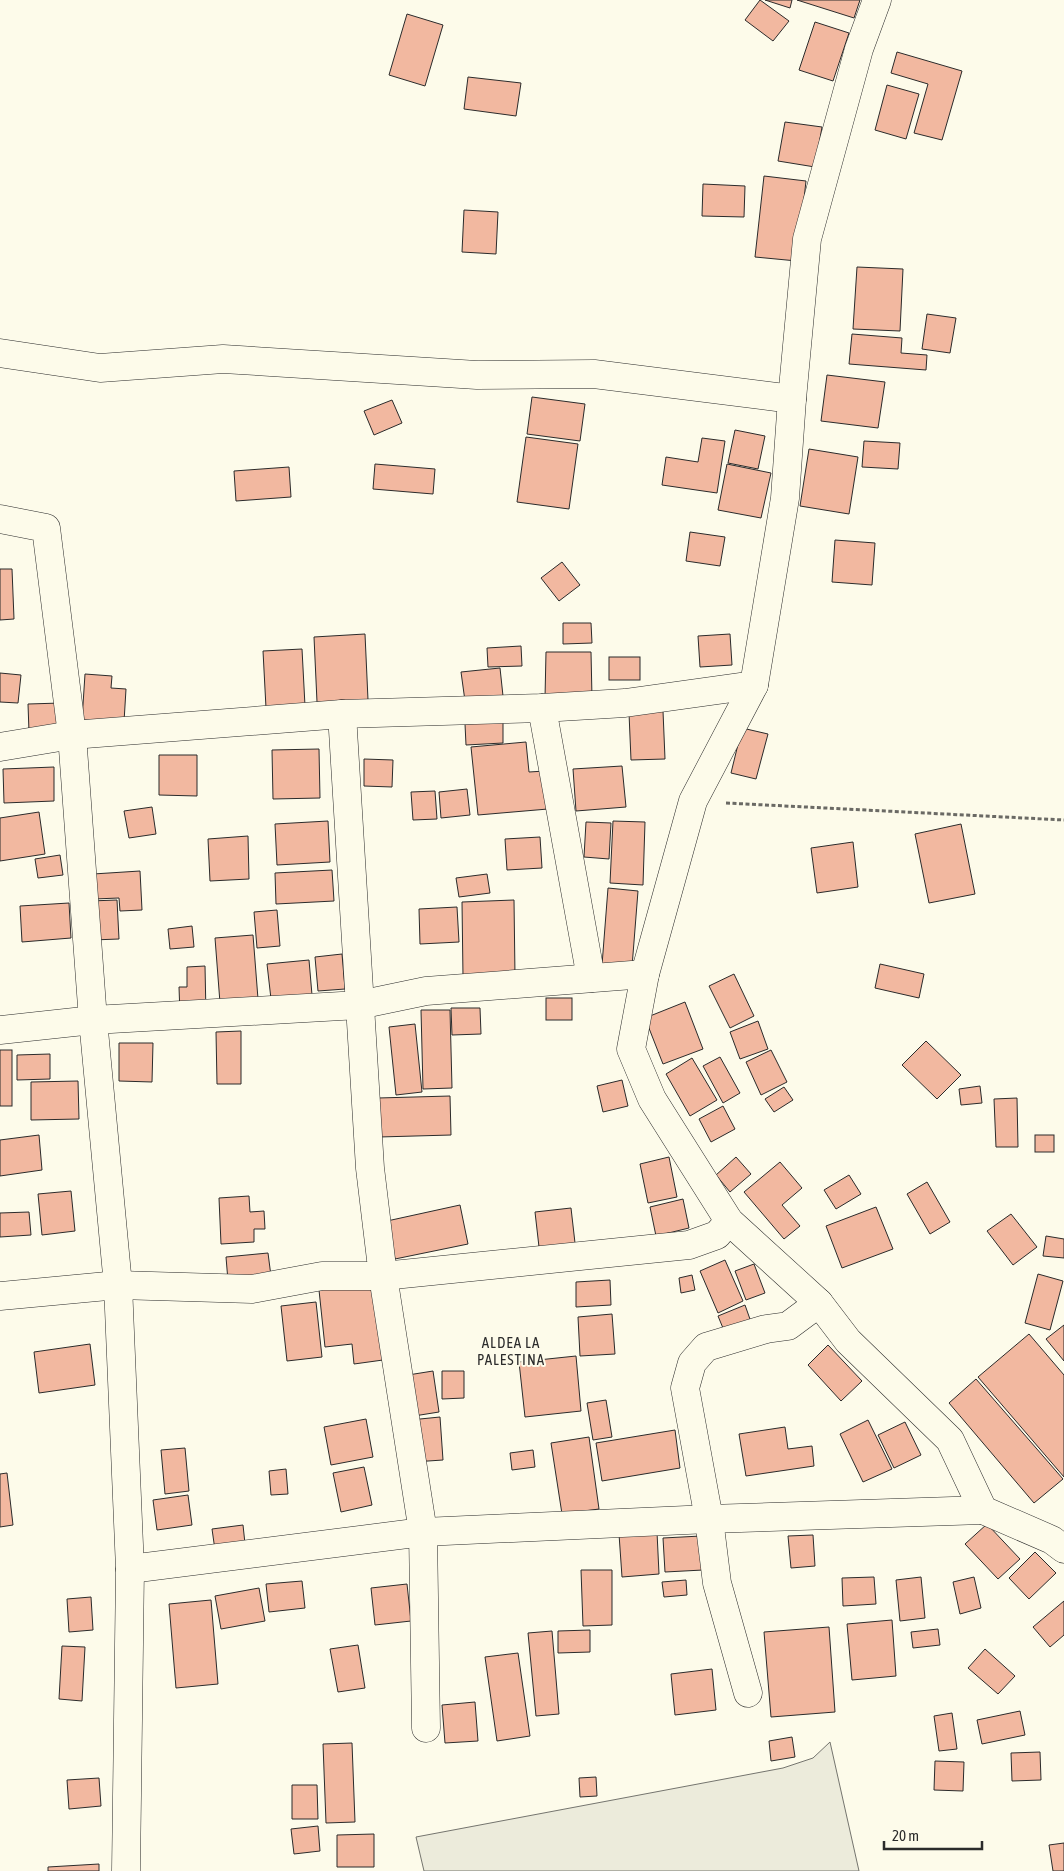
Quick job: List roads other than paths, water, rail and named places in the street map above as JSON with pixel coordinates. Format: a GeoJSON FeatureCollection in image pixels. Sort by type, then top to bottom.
{"type":"FeatureCollection","features":[{"type":"Feature","properties":{"kind":"street"},"geometry":{"type":"LineString","coordinates":[[877,0],[860,49],[807,239],[785,498],[754,685],[693,801],[645,974],[631,1049],[652,1099],[729,1221],[819,1303],[848,1341],[950,1440],[983,1510]]}},
{"type":"Feature","properties":{"kind":"street"},"geometry":{"type":"LineString","coordinates":[[0,353],[100,368],[223,359],[477,375],[594,374],[792,399]]}},
{"type":"Feature","properties":{"kind":"street"},"geometry":{"type":"LineString","coordinates":[[0,519],[46,528],[72,735],[93,1020],[118,1285],[130,1569],[126,1871]]}},
{"type":"Feature","properties":{"kind":"street"},"geometry":{"type":"LineString","coordinates":[[0,747],[72,735],[342,714],[542,708],[625,703],[754,685]]}},
{"type":"Feature","properties":{"kind":"street"},"geometry":{"type":"LineString","coordinates":[[542,708],[591,978]]}},
{"type":"Feature","properties":{"kind":"street"},"geometry":{"type":"LineString","coordinates":[[342,714],[370,1168],[383,1276],[423,1532],[426,1728]]}},
{"type":"Feature","properties":{"kind":"street"},"geometry":{"type":"LineString","coordinates":[[0,1030],[93,1020],[359,1005],[426,991],[645,974]]}},
{"type":"Feature","properties":{"kind":"street"},"geometry":{"type":"LineString","coordinates":[[0,1296],[118,1285],[252,1289],[322,1276],[383,1276],[688,1245],[717,1235],[729,1221]]}},
{"type":"Feature","properties":{"kind":"street"},"geometry":{"type":"LineString","coordinates":[[748,1693],[717,1583],[709,1519],[685,1388],[692,1363],[706,1347],[766,1329],[788,1326],[819,1303]]}},
{"type":"Feature","properties":{"kind":"street"},"geometry":{"type":"LineString","coordinates":[[130,1569],[423,1532],[709,1519],[983,1510],[1052,1540],[1064,1549]]}},
{"type":"Feature","properties":{"kind":"district","name":"ALDEA LA PALESTINA"},"geometry":{"type":"Point","coordinates":[511,1352]}}]}
